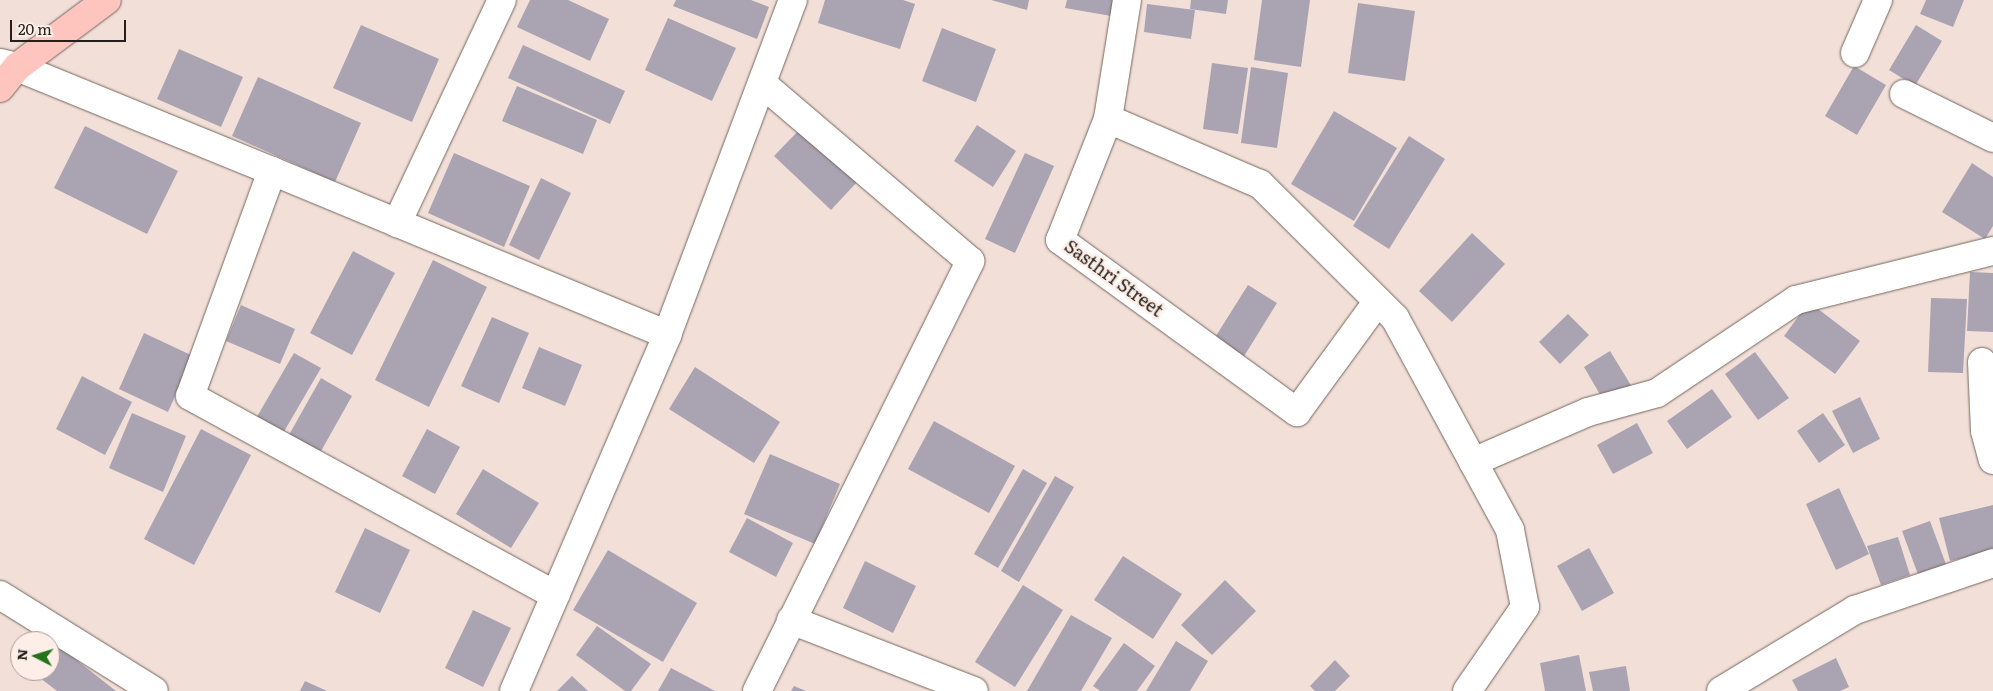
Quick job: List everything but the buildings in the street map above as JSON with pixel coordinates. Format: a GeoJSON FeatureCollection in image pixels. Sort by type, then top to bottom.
{"type":"FeatureCollection","features":[{"type":"Feature","properties":{"kind":"main road"},"geometry":{"type":"LineString","coordinates":[[0,88],[8,65],[107,0]]}},
{"type":"Feature","properties":{"kind":"street"},"geometry":{"type":"LineString","coordinates":[[397,223],[502,0]]}},
{"type":"Feature","properties":{"kind":"street"},"geometry":{"type":"LineString","coordinates":[[514,691],[667,335],[793,0]]}},
{"type":"Feature","properties":{"kind":"street","name":"Sasthri Street"},"geometry":{"type":"LineString","coordinates":[[1127,0],[1108,119],[1060,240],[1297,412],[1378,301]]}},
{"type":"Feature","properties":{"kind":"street"},"geometry":{"type":"LineString","coordinates":[[1855,54],[1878,0]]}},
{"type":"Feature","properties":{"kind":"street"},"geometry":{"type":"LineString","coordinates":[[8,65],[272,171],[667,335]]}},
{"type":"Feature","properties":{"kind":"street"},"geometry":{"type":"LineString","coordinates":[[757,691],[970,261],[763,84]]}},
{"type":"Feature","properties":{"kind":"street"},"geometry":{"type":"LineString","coordinates":[[1904,94],[1993,138]]}},
{"type":"Feature","properties":{"kind":"street"},"geometry":{"type":"LineString","coordinates":[[1108,119],[1260,184],[1395,318],[1510,530],[1525,606],[1467,691]]}},
{"type":"Feature","properties":{"kind":"street"},"geometry":{"type":"LineString","coordinates":[[272,171],[190,396],[555,595]]}},
{"type":"Feature","properties":{"kind":"street"},"geometry":{"type":"LineString","coordinates":[[1473,462],[1588,412],[1657,393],[1796,300],[1993,251]]}},
{"type":"Feature","properties":{"kind":"street"},"geometry":{"type":"LineString","coordinates":[[1982,362],[1985,431],[1993,460]]}},
{"type":"Feature","properties":{"kind":"street"},"geometry":{"type":"LineString","coordinates":[[1721,691],[1856,610],[1993,563]]}},
{"type":"Feature","properties":{"kind":"street"},"geometry":{"type":"LineString","coordinates":[[0,595],[154,691]]}},
{"type":"Feature","properties":{"kind":"street"},"geometry":{"type":"LineString","coordinates":[[791,620],[974,691]]}}]}
